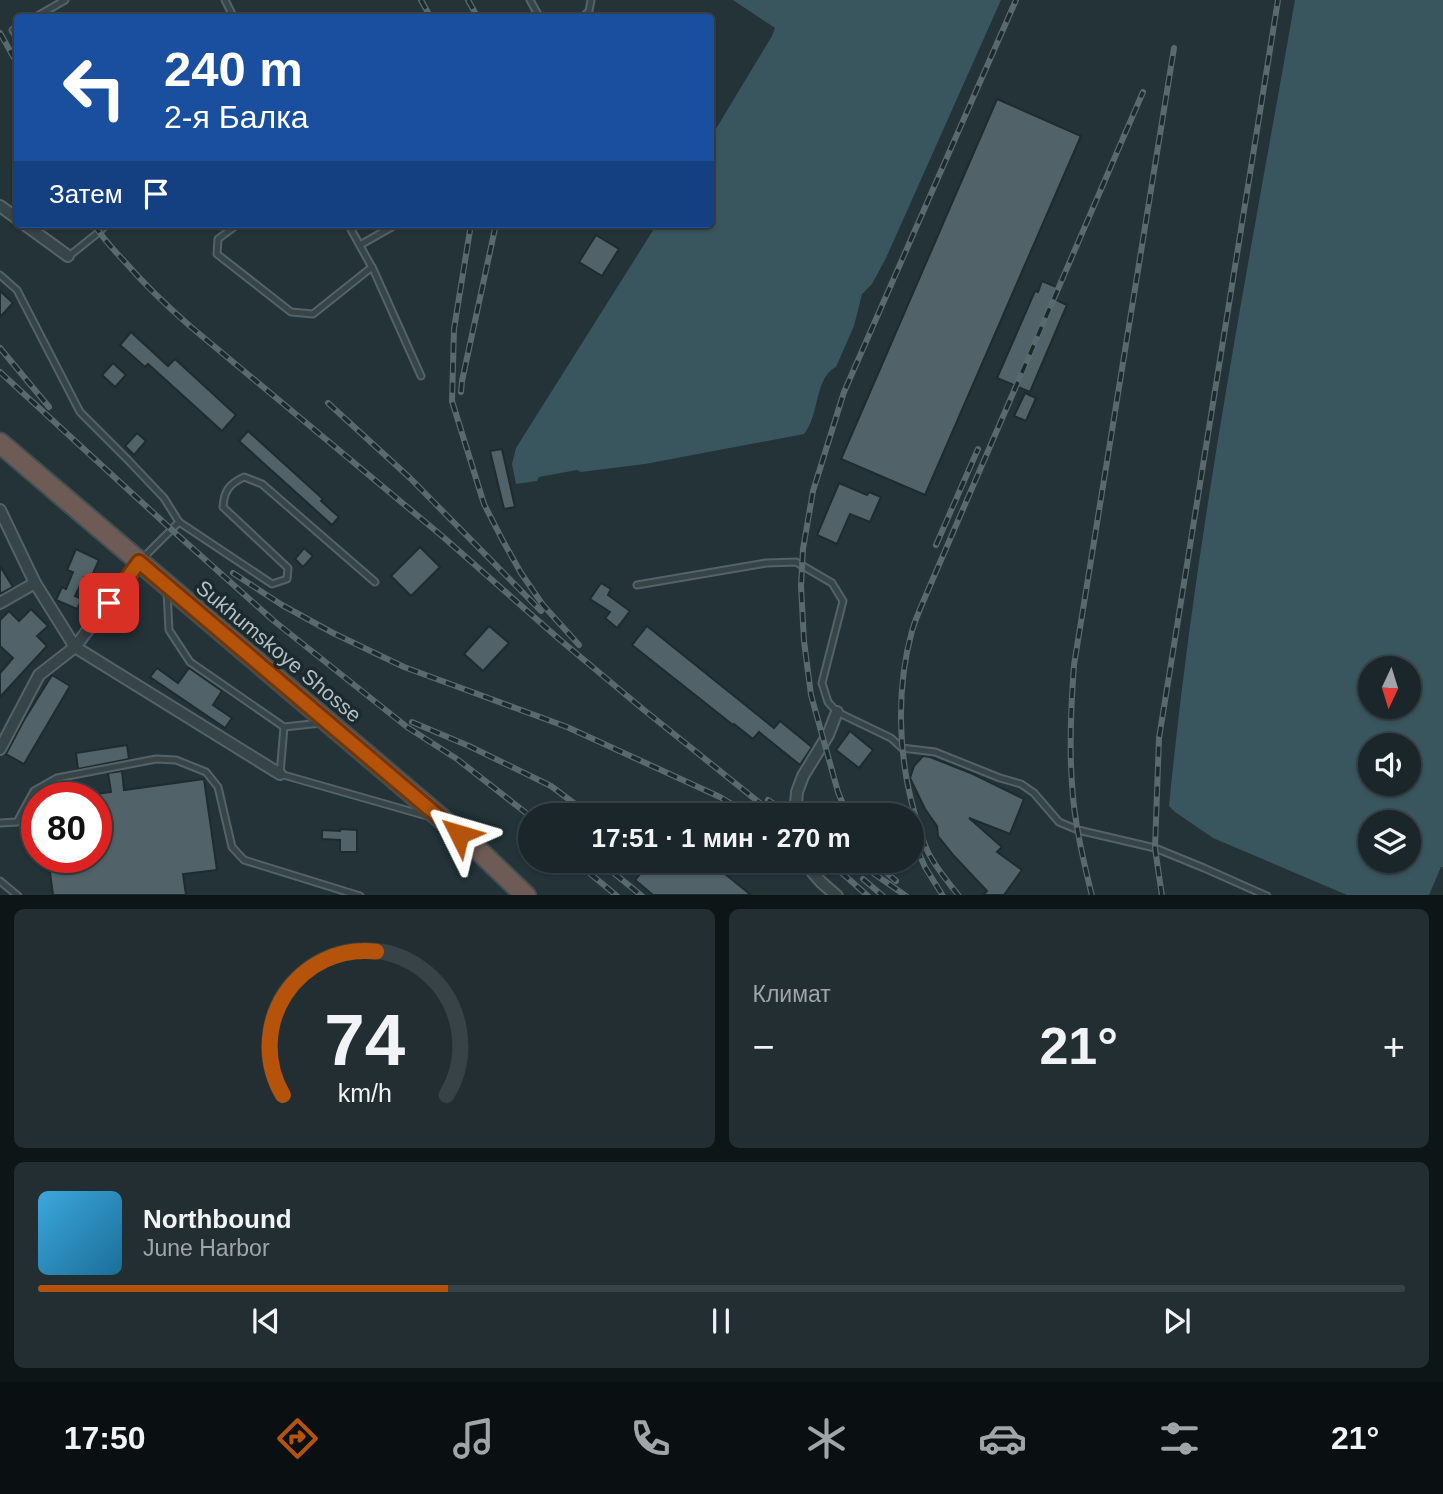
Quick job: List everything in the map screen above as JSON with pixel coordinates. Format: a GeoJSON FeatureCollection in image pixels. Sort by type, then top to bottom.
{"type":"FeatureCollection","features":[{"type":"Feature","properties":{"kind":"highway","name":"Sukhumskoye Shosse"},"geometry":{"type":"LineString","coordinates":[[0,443],[444,821],[527,895]]}},
{"type":"Feature","properties":{"kind":"street"},"geometry":{"type":"LineString","coordinates":[[30,228],[68,256]]}},
{"type":"Feature","properties":{"kind":"street"},"geometry":{"type":"LineString","coordinates":[[0,510],[35,583],[75,647],[280,774]]}},
{"type":"Feature","properties":{"kind":"street"},"geometry":{"type":"LineString","coordinates":[[0,749],[39,675],[75,647],[139,562]]}},
{"type":"Feature","properties":{"kind":"street"},"geometry":{"type":"LineString","coordinates":[[0,603],[35,583]]}},
{"type":"Feature","properties":{"kind":"street"},"geometry":{"type":"LineString","coordinates":[[796,803],[803,776],[828,735],[837,712]]}},
{"type":"Feature","properties":{"kind":"street"},"geometry":{"type":"LineString","coordinates":[[814,873],[837,895]]}},
{"type":"Feature","properties":{"kind":"lane"},"geometry":{"type":"LineString","coordinates":[[41,14],[65,0]]}},
{"type":"Feature","properties":{"kind":"lane"},"geometry":{"type":"LineString","coordinates":[[68,256],[103,228]]}},
{"type":"Feature","properties":{"kind":"lane"},"geometry":{"type":"LineString","coordinates":[[233,228],[218,239],[218,254],[291,312],[313,314],[372,267]]}},
{"type":"Feature","properties":{"kind":"lane"},"geometry":{"type":"LineString","coordinates":[[350,228],[372,267],[421,376]]}},
{"type":"Feature","properties":{"kind":"lane"},"geometry":{"type":"LineString","coordinates":[[359,245],[390,228]]}},
{"type":"Feature","properties":{"kind":"lane"},"geometry":{"type":"LineString","coordinates":[[0,275],[17,290],[80,412],[164,498],[179,522],[272,584],[287,579],[288,568],[223,507],[223,496],[234,482],[244,477],[262,484],[375,582]]}},
{"type":"Feature","properties":{"kind":"lane"},"geometry":{"type":"LineString","coordinates":[[139,562],[179,522]]}},
{"type":"Feature","properties":{"kind":"lane"},"geometry":{"type":"LineString","coordinates":[[636,585],[766,563],[796,562],[832,583],[843,601],[822,683],[828,702],[837,712],[891,738],[902,748],[935,752],[1021,784],[1034,793],[1059,822],[1078,830],[1155,848],[1267,895]]}},
{"type":"Feature","properties":{"kind":"lane"},"geometry":{"type":"LineString","coordinates":[[166,585],[169,630],[190,662],[284,727],[328,722]]}},
{"type":"Feature","properties":{"kind":"lane"},"geometry":{"type":"LineString","coordinates":[[284,727],[280,774],[444,821]]}},
{"type":"Feature","properties":{"kind":"lane"},"geometry":{"type":"LineString","coordinates":[[0,823],[17,822],[34,791],[58,778],[156,759],[176,760],[206,772],[218,787],[232,846],[244,860],[360,895]]}},
{"type":"Feature","properties":{"kind":"lane"},"geometry":{"type":"LineString","coordinates":[[0,881],[18,895]]}},
{"type":"Feature","properties":{"kind":"water"},"geometry":{"type":"Polygon","coordinates":[[[733,0],[1001,0],[886,258],[872,284],[862,294],[854,326],[836,367],[824,379],[813,417],[804,434],[645,464],[581,472],[577,470],[516,484],[512,464],[516,448],[654,228],[714,228],[714,132],[775,28],[733,0]]]}},
{"type":"Feature","properties":{"kind":"water"},"geometry":{"type":"Polygon","coordinates":[[[1295,0],[1443,0],[1443,867],[1429,895],[1347,895],[1213,838],[1169,806],[1193,604],[1241,302],[1295,0]]]}},
{"type":"Feature","properties":{"kind":"building"},"geometry":{"type":"Polygon","coordinates":[[[997,99],[1081,136],[925,495],[841,459],[997,99]]]}},
{"type":"Feature","properties":{"kind":"building"},"geometry":{"type":"Polygon","coordinates":[[[596,235],[619,249],[602,276],[579,262],[596,235]]]}},
{"type":"Feature","properties":{"kind":"building"},"geometry":{"type":"Polygon","coordinates":[[[1042,281],[1059,288],[1054,299],[1067,305],[1030,392],[997,378],[1035,291],[1038,292],[1042,281]]]}},
{"type":"Feature","properties":{"kind":"building"},"geometry":{"type":"Polygon","coordinates":[[[0,291],[13,303],[0,317],[0,291]]]}},
{"type":"Feature","properties":{"kind":"building"},"geometry":{"type":"Polygon","coordinates":[[[131,332],[168,366],[175,359],[236,415],[222,431],[148,364],[145,367],[120,345],[131,332]]]}},
{"type":"Feature","properties":{"kind":"building"},"geometry":{"type":"Polygon","coordinates":[[[113,363],[126,375],[115,387],[102,375],[113,363]]]}},
{"type":"Feature","properties":{"kind":"building"},"geometry":{"type":"Polygon","coordinates":[[[1025,393],[1036,398],[1026,421],[1014,416],[1025,393]]]}},
{"type":"Feature","properties":{"kind":"building"},"geometry":{"type":"Polygon","coordinates":[[[248,431],[323,499],[321,501],[339,517],[332,525],[239,441],[248,431]]]}},
{"type":"Feature","properties":{"kind":"building"},"geometry":{"type":"Polygon","coordinates":[[[137,433],[146,441],[134,455],[125,446],[137,433]]]}},
{"type":"Feature","properties":{"kind":"building"},"geometry":{"type":"Polygon","coordinates":[[[502,449],[515,507],[504,509],[490,451],[502,449]]]}},
{"type":"Feature","properties":{"kind":"building"},"geometry":{"type":"Polygon","coordinates":[[[839,483],[867,495],[869,492],[881,497],[870,522],[850,514],[837,544],[817,535],[839,483]]]}},
{"type":"Feature","properties":{"kind":"building"},"geometry":{"type":"Polygon","coordinates":[[[420,547],[440,567],[411,596],[391,576],[420,547]]]}},
{"type":"Feature","properties":{"kind":"building"},"geometry":{"type":"Polygon","coordinates":[[[304,548],[313,556],[303,567],[295,559],[304,548]]]}},
{"type":"Feature","properties":{"kind":"building"},"geometry":{"type":"Polygon","coordinates":[[[76,549],[99,560],[90,580],[84,577],[75,596],[82,599],[77,609],[56,600],[62,587],[66,589],[73,572],[67,570],[76,549]]]}},
{"type":"Feature","properties":{"kind":"building"},"geometry":{"type":"Polygon","coordinates":[[[0,566],[13,587],[0,594],[0,566]]]}},
{"type":"Feature","properties":{"kind":"building"},"geometry":{"type":"Polygon","coordinates":[[[601,583],[611,589],[608,595],[630,611],[617,628],[605,618],[610,612],[590,599],[601,583]]]}},
{"type":"Feature","properties":{"kind":"building"},"geometry":{"type":"Polygon","coordinates":[[[31,609],[48,626],[37,636],[47,646],[0,697],[0,673],[13,658],[0,646],[0,620],[9,611],[19,621],[31,609]]]}},
{"type":"Feature","properties":{"kind":"building"},"geometry":{"type":"Polygon","coordinates":[[[489,626],[509,643],[483,671],[464,654],[489,626]]]}},
{"type":"Feature","properties":{"kind":"building"},"geometry":{"type":"Polygon","coordinates":[[[647,626],[774,728],[780,721],[812,747],[800,765],[759,732],[753,739],[733,725],[632,645],[647,626]]]}},
{"type":"Feature","properties":{"kind":"building"},"geometry":{"type":"Polygon","coordinates":[[[157,668],[178,683],[189,668],[222,691],[213,705],[232,718],[225,728],[150,677],[157,668]]]}},
{"type":"Feature","properties":{"kind":"building"},"geometry":{"type":"Polygon","coordinates":[[[52,675],[70,686],[24,764],[6,754],[52,675]]]}},
{"type":"Feature","properties":{"kind":"building"},"geometry":{"type":"Polygon","coordinates":[[[850,731],[873,750],[859,768],[836,750],[850,731]]]}},
{"type":"Feature","properties":{"kind":"building"},"geometry":{"type":"Polygon","coordinates":[[[127,745],[129,759],[78,769],[76,753],[127,745]]]}},
{"type":"Feature","properties":{"kind":"building"},"geometry":{"type":"Polygon","coordinates":[[[923,756],[930,757],[1024,799],[1010,834],[969,818],[1002,847],[997,852],[1022,870],[1004,895],[983,895],[987,891],[938,836],[937,826],[925,809],[910,778],[914,766],[923,756]]]}},
{"type":"Feature","properties":{"kind":"building"},"geometry":{"type":"Polygon","coordinates":[[[122,771],[124,790],[204,779],[217,870],[183,874],[186,895],[53,895],[50,873],[112,873],[112,782],[109,782],[108,773],[122,771]]]}},
{"type":"Feature","properties":{"kind":"building"},"geometry":{"type":"Polygon","coordinates":[[[322,830],[357,830],[357,852],[340,852],[340,840],[322,839],[322,830]]]}},
{"type":"Feature","properties":{"kind":"building"},"geometry":{"type":"Polygon","coordinates":[[[641,873],[724,873],[751,895],[653,895],[635,880],[641,873]]]}},
{"type":"Feature","properties":{"kind":"railway"},"geometry":{"type":"LineString","coordinates":[[421,0],[429,14]]}},
{"type":"Feature","properties":{"kind":"railway"},"geometry":{"type":"LineString","coordinates":[[468,0],[476,14]]}},
{"type":"Feature","properties":{"kind":"railway"},"geometry":{"type":"LineString","coordinates":[[843,803],[811,695],[804,641],[801,586],[803,549],[813,491],[844,392],[1016,0]]}},
{"type":"Feature","properties":{"kind":"railway"},"geometry":{"type":"LineString","coordinates":[[1162,895],[1155,848],[1159,738],[1278,0]]}},
{"type":"Feature","properties":{"kind":"railway"},"geometry":{"type":"LineString","coordinates":[[0,33],[14,58]]}},
{"type":"Feature","properties":{"kind":"railway"},"geometry":{"type":"LineString","coordinates":[[1092,895],[1073,798],[1071,710],[1074,665],[1174,48]]}},
{"type":"Feature","properties":{"kind":"railway"},"geometry":{"type":"LineString","coordinates":[[958,895],[928,852],[919,827],[905,767],[901,698],[912,631],[1143,92]]}},
{"type":"Feature","properties":{"kind":"railway"},"geometry":{"type":"LineString","coordinates":[[97,228],[141,279],[191,327],[442,536],[559,639],[760,803]]}},
{"type":"Feature","properties":{"kind":"railway"},"geometry":{"type":"LineString","coordinates":[[470,228],[454,329],[452,401],[484,504],[503,541],[543,605],[579,645]]}},
{"type":"Feature","properties":{"kind":"railway"},"geometry":{"type":"LineString","coordinates":[[461,392],[495,228]]}},
{"type":"Feature","properties":{"kind":"railway"},"geometry":{"type":"LineString","coordinates":[[0,348],[49,407]]}},
{"type":"Feature","properties":{"kind":"railway"},"geometry":{"type":"LineString","coordinates":[[0,372],[274,621],[407,727],[457,759],[518,807]]}},
{"type":"Feature","properties":{"kind":"railway"},"geometry":{"type":"LineString","coordinates":[[328,403],[410,478],[541,611]]}},
{"type":"Feature","properties":{"kind":"railway"},"geometry":{"type":"LineString","coordinates":[[936,545],[978,449]]}},
{"type":"Feature","properties":{"kind":"railway"},"geometry":{"type":"LineString","coordinates":[[233,573],[282,605],[404,667],[567,727],[730,803]]}},
{"type":"Feature","properties":{"kind":"railway"},"geometry":{"type":"LineString","coordinates":[[412,722],[551,786],[574,803]]}},
{"type":"Feature","properties":{"kind":"railway"},"geometry":{"type":"LineString","coordinates":[[768,800],[772,803]]}},
{"type":"Feature","properties":{"kind":"railway"},"geometry":{"type":"LineString","coordinates":[[924,865],[942,895]]}},
{"type":"Feature","properties":{"kind":"railway"},"geometry":{"type":"LineString","coordinates":[[589,873],[616,895]]}},
{"type":"Feature","properties":{"kind":"railway"},"geometry":{"type":"LineString","coordinates":[[614,873],[641,895]]}},
{"type":"Feature","properties":{"kind":"railway"},"geometry":{"type":"LineString","coordinates":[[842,873],[867,895]]}},
{"type":"Feature","properties":{"kind":"railway"},"geometry":{"type":"LineString","coordinates":[[873,873],[905,895]]}},
{"type":"Feature","properties":{"kind":"railway"},"geometry":{"type":"LineString","coordinates":[[887,873],[896,881]]}},
{"type":"Feature","properties":{"kind":"railway"},"geometry":{"type":"LineString","coordinates":[[863,879],[882,895]]}},
{"type":"Feature","properties":{"kind":"route"},"geometry":{"type":"LineString","coordinates":[[109,603],[139,562],[459,834]]}}]}
